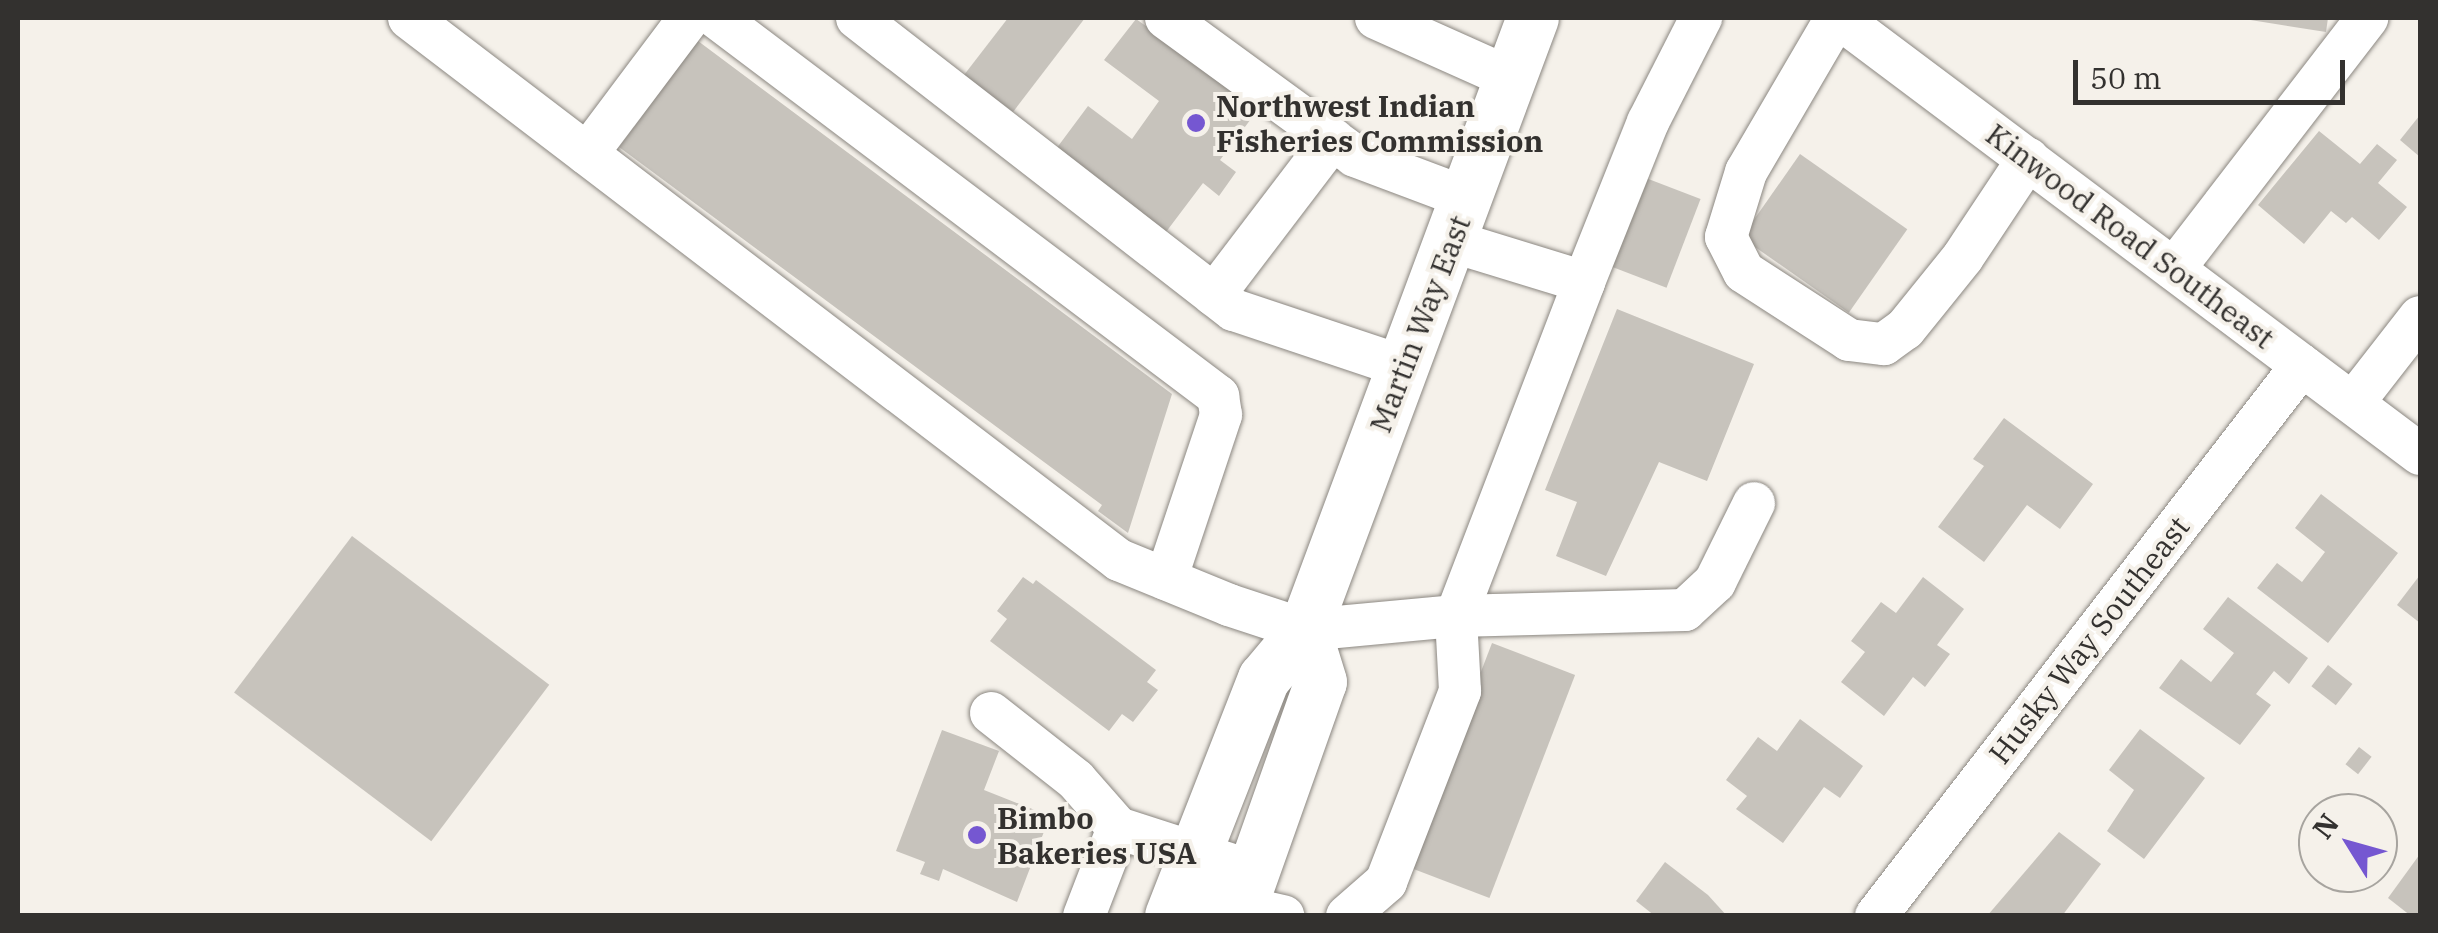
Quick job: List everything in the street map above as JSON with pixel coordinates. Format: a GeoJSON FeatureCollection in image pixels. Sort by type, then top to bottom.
{"type":"FeatureCollection","features":[{"type":"Feature","properties":{"kind":"main road","name":"Martin Way East"},"geometry":{"type":"LineString","coordinates":[[1182,888],[1264,678],[1304,630],[1533,18]]}},
{"type":"Feature","properties":{"kind":"main road"},"geometry":{"type":"LineString","coordinates":[[1254,903],[1321,682],[1304,630]]}},
{"type":"Feature","properties":{"kind":"street"},"geometry":{"type":"LineString","coordinates":[[408,18],[1119,560],[1304,630],[1456,616],[1685,610],[1715,582],[1754,504]]}},
{"type":"Feature","properties":{"kind":"street"},"geometry":{"type":"LineString","coordinates":[[587,154],[690,18]]}},
{"type":"Feature","properties":{"kind":"street"},"geometry":{"type":"LineString","coordinates":[[717,18],[1218,396],[1222,415],[1166,578]]}},
{"type":"Feature","properties":{"kind":"street"},"geometry":{"type":"LineString","coordinates":[[857,18],[1234,310],[1404,366]]}},
{"type":"Feature","properties":{"kind":"street"},"geometry":{"type":"LineString","coordinates":[[1166,18],[1355,156],[1460,220],[1584,282]]}},
{"type":"Feature","properties":{"kind":"street"},"geometry":{"type":"LineString","coordinates":[[1376,18],[1510,78]]}},
{"type":"Feature","properties":{"kind":"street"},"geometry":{"type":"LineString","coordinates":[[1347,916],[1386,882],[1460,691],[1456,616],[1648,122],[1701,18]]}},
{"type":"Feature","properties":{"kind":"street"},"geometry":{"type":"LineString","coordinates":[[1838,18],[1746,172],[1726,237],[1744,272],[1849,340],[1884,344],[1905,329],[1963,257],[2028,159]]}},
{"type":"Feature","properties":{"kind":"street","name":"Kinwood Road Southeast"},"geometry":{"type":"LineString","coordinates":[[1838,18],[1884,30],[2028,159],[2420,454]]}},
{"type":"Feature","properties":{"kind":"street"},"geometry":{"type":"LineString","coordinates":[[2174,269],[2367,18]]}},
{"type":"Feature","properties":{"kind":"street"},"geometry":{"type":"LineString","coordinates":[[1214,295],[1333,139]]}},
{"type":"Feature","properties":{"kind":"street"},"geometry":{"type":"LineString","coordinates":[[2353,403],[2420,317]]}},
{"type":"Feature","properties":{"kind":"street","name":"Husky Way Southeast"},"geometry":{"type":"LineString","coordinates":[[1876,916],[2302,365]]}},
{"type":"Feature","properties":{"kind":"street"},"geometry":{"type":"LineString","coordinates":[[991,713],[1076,780],[1118,828],[1182,888],[1254,903]]}},
{"type":"Feature","properties":{"kind":"street"},"geometry":{"type":"LineString","coordinates":[[1084,916],[1118,828]]}},
{"type":"Feature","properties":{"kind":"building"},"geometry":{"type":"Polygon","coordinates":[[[1008,18],[1085,18],[1013,112],[964,75],[1008,18]]]}},
{"type":"Feature","properties":{"kind":"building"},"geometry":{"type":"Polygon","coordinates":[[[2238,18],[2328,18],[2326,32],[2238,18]]]}},
{"type":"Feature","properties":{"kind":"building","name":"Northwest Indian Fisheries Commission"},"geometry":{"type":"Polygon","coordinates":[[[1136,19],[1260,107],[1220,160],[1236,172],[1219,196],[1203,183],[1166,232],[1056,149],[1088,106],[1132,139],[1159,101],[1104,60],[1136,19]]]}},
{"type":"Feature","properties":{"kind":"building"},"geometry":{"type":"Polygon","coordinates":[[[698,41],[1172,394],[1128,533],[1098,511],[1102,505],[619,147],[698,41]]]}},
{"type":"Feature","properties":{"kind":"building"},"geometry":{"type":"Polygon","coordinates":[[[2420,115],[2420,157],[2400,140],[2420,115]]]}},
{"type":"Feature","properties":{"kind":"building"},"geometry":{"type":"Polygon","coordinates":[[[2319,131],[2360,164],[2377,144],[2397,160],[2378,183],[2407,207],[2379,240],[2352,217],[2346,223],[2331,211],[2304,244],[2258,205],[2319,131]]]}},
{"type":"Feature","properties":{"kind":"building"},"geometry":{"type":"Polygon","coordinates":[[[1800,154],[1907,229],[1849,313],[1741,238],[1800,154]]]}},
{"type":"Feature","properties":{"kind":"building"},"geometry":{"type":"Polygon","coordinates":[[[1638,175],[1701,199],[1667,288],[1604,264],[1638,175]]]}},
{"type":"Feature","properties":{"kind":"building"},"geometry":{"type":"Polygon","coordinates":[[[1617,309],[1754,364],[1707,481],[1659,462],[1606,576],[1556,556],[1577,502],[1545,490],[1617,309]]]}},
{"type":"Feature","properties":{"kind":"building"},"geometry":{"type":"Polygon","coordinates":[[[2004,418],[2093,484],[2060,529],[2027,505],[1984,562],[1938,527],[1984,466],[1973,459],[2004,418]]]}},
{"type":"Feature","properties":{"kind":"building"},"geometry":{"type":"Polygon","coordinates":[[[2321,494],[2398,553],[2328,643],[2257,588],[2277,563],[2302,582],[2325,552],[2295,528],[2321,494]]]}},
{"type":"Feature","properties":{"kind":"building"},"geometry":{"type":"Polygon","coordinates":[[[352,536],[549,685],[431,841],[234,693],[352,536]]]}},
{"type":"Feature","properties":{"kind":"building"},"geometry":{"type":"Polygon","coordinates":[[[2420,575],[2420,623],[2397,605],[2420,575]]]}},
{"type":"Feature","properties":{"kind":"building"},"geometry":{"type":"Polygon","coordinates":[[[1023,577],[1033,584],[1036,580],[1156,670],[1147,682],[1158,690],[1133,722],[1122,714],[1109,731],[990,641],[1007,619],[997,611],[1023,577]]]}},
{"type":"Feature","properties":{"kind":"building"},"geometry":{"type":"Polygon","coordinates":[[[1923,577],[1964,609],[1937,645],[1950,654],[1925,687],[1913,677],[1884,716],[1841,682],[1865,652],[1851,641],[1881,602],[1896,613],[1923,577]]]}},
{"type":"Feature","properties":{"kind":"building"},"geometry":{"type":"Polygon","coordinates":[[[2228,597],[2308,658],[2289,684],[2274,671],[2256,694],[2271,705],[2240,745],[2159,688],[2181,659],[2211,682],[2234,653],[2203,629],[2228,597]]]}},
{"type":"Feature","properties":{"kind":"building"},"geometry":{"type":"Polygon","coordinates":[[[1492,643],[1575,675],[1489,898],[1406,866],[1492,643]]]}},
{"type":"Feature","properties":{"kind":"building"},"geometry":{"type":"Polygon","coordinates":[[[2328,665],[2352,684],[2336,705],[2311,686],[2328,665]]]}},
{"type":"Feature","properties":{"kind":"building"},"geometry":{"type":"Polygon","coordinates":[[[1800,719],[1863,766],[1840,798],[1824,787],[1783,843],[1736,809],[1747,796],[1726,780],[1758,737],[1777,751],[1800,719]]]}},
{"type":"Feature","properties":{"kind":"building"},"geometry":{"type":"Polygon","coordinates":[[[2140,729],[2205,778],[2144,859],[2107,831],[2134,790],[2109,770],[2140,729]]]}},
{"type":"Feature","properties":{"kind":"building"},"geometry":{"type":"Polygon","coordinates":[[[942,730],[999,751],[984,790],[1050,816],[1017,902],[943,869],[939,881],[920,874],[925,862],[896,851],[942,730]]]}},
{"type":"Feature","properties":{"kind":"building"},"geometry":{"type":"Polygon","coordinates":[[[2359,747],[2372,757],[2358,774],[2345,764],[2359,747]]]}},
{"type":"Feature","properties":{"kind":"building"},"geometry":{"type":"Polygon","coordinates":[[[2059,832],[2101,864],[2062,916],[1987,916],[2059,832]]]}},
{"type":"Feature","properties":{"kind":"building"},"geometry":{"type":"Polygon","coordinates":[[[2420,854],[2420,916],[2411,916],[2388,898],[2398,893],[2398,884],[2420,854]]]}},
{"type":"Feature","properties":{"kind":"building"},"geometry":{"type":"Polygon","coordinates":[[[1665,862],[1708,895],[1727,916],[1655,916],[1636,901],[1665,862]]]}},
{"type":"Feature","properties":{"kind":"place","name":"Northwest Indian Fisheries Commission"},"geometry":{"type":"Point","coordinates":[1196,123]}},
{"type":"Feature","properties":{"kind":"place","name":"Bimbo Bakeries USA"},"geometry":{"type":"Point","coordinates":[977,835]}}]}
